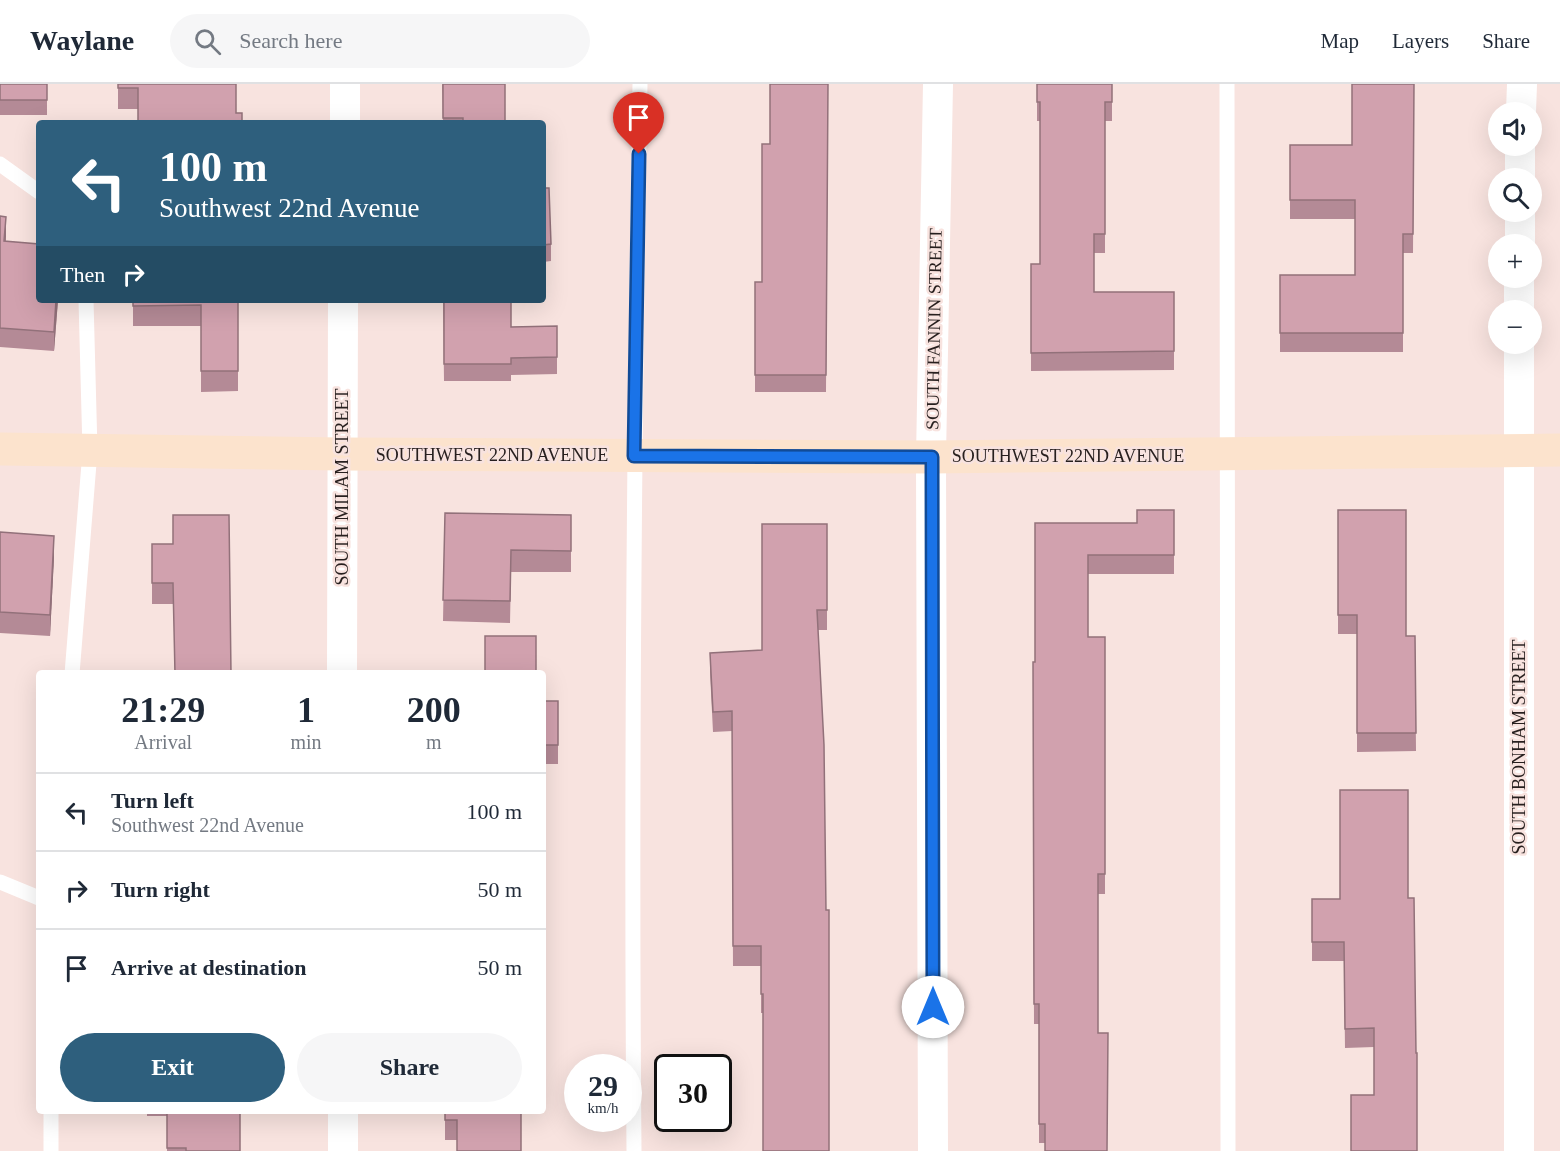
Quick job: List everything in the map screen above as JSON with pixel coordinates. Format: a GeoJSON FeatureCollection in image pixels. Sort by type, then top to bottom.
{"type":"FeatureCollection","features":[{"type":"Feature","properties":{"kind":"street"},"geometry":{"type":"LineString","coordinates":[[345,84],[345,120]]}},
{"type":"Feature","properties":{"kind":"street","name":"SOUTH FANNIN STREET"},"geometry":{"type":"LineString","coordinates":[[933,1151],[932,457],[938,84]]}},
{"type":"Feature","properties":{"kind":"street"},"geometry":{"type":"LineString","coordinates":[[1521,102],[1522,84]]}},
{"type":"Feature","properties":{"kind":"street","name":"SOUTH MILAM STREET"},"geometry":{"type":"LineString","coordinates":[[342,670],[343,303]]}},
{"type":"Feature","properties":{"kind":"street","name":"SOUTH BONHAM STREET"},"geometry":{"type":"LineString","coordinates":[[1519,354],[1519,1151]]}},
{"type":"Feature","properties":{"kind":"street","name":"SOUTHWEST 22ND AVENUE"},"geometry":{"type":"LineString","coordinates":[[0,449],[341,454],[932,457],[1560,450]]}},
{"type":"Feature","properties":{"kind":"street"},"geometry":{"type":"LineString","coordinates":[[343,1114],[343,1151]]}},
{"type":"Feature","properties":{"kind":"lane"},"geometry":{"type":"LineString","coordinates":[[634,1151],[632,901],[634,456],[640,84]]}},
{"type":"Feature","properties":{"kind":"lane"},"geometry":{"type":"LineString","coordinates":[[1227,84],[1228,1151]]}},
{"type":"Feature","properties":{"kind":"lane"},"geometry":{"type":"LineString","coordinates":[[0,164],[36,190]]}},
{"type":"Feature","properties":{"kind":"lane"},"geometry":{"type":"LineString","coordinates":[[72,670],[90,450],[86,303]]}},
{"type":"Feature","properties":{"kind":"lane"},"geometry":{"type":"LineString","coordinates":[[0,882],[36,897]]}},
{"type":"Feature","properties":{"kind":"lane"},"geometry":{"type":"LineString","coordinates":[[51,1114],[51,1151]]}},
{"type":"Feature","properties":{"kind":"building"},"geometry":{"type":"Polygon","coordinates":[[[0,84],[47,84],[47,100],[0,100],[0,84]]]}},
{"type":"Feature","properties":{"kind":"building"},"geometry":{"type":"Polygon","coordinates":[[[118,84],[236,84],[236,113],[242,113],[242,120],[138,120],[138,88],[118,88],[118,84]]]}},
{"type":"Feature","properties":{"kind":"building"},"geometry":{"type":"Polygon","coordinates":[[[443,84],[505,84],[505,120],[443,118],[443,84]]]}},
{"type":"Feature","properties":{"kind":"building"},"geometry":{"type":"Polygon","coordinates":[[[770,84],[828,84],[826,375],[755,375],[755,282],[762,282],[762,144],[770,144],[770,84]]]}},
{"type":"Feature","properties":{"kind":"building"},"geometry":{"type":"Polygon","coordinates":[[[1037,84],[1112,84],[1112,102],[1105,102],[1105,234],[1094,234],[1094,292],[1174,292],[1174,351],[1031,353],[1031,264],[1040,264],[1040,102],[1037,102],[1037,84]]]}},
{"type":"Feature","properties":{"kind":"building"},"geometry":{"type":"Polygon","coordinates":[[[1352,84],[1414,84],[1413,234],[1403,234],[1403,333],[1280,333],[1280,275],[1355,275],[1355,200],[1290,200],[1290,145],[1352,145],[1352,84]]]}},
{"type":"Feature","properties":{"kind":"building"},"geometry":{"type":"Polygon","coordinates":[[[546,188],[549,188],[551,244],[546,245],[546,188]]]}},
{"type":"Feature","properties":{"kind":"building"},"geometry":{"type":"Polygon","coordinates":[[[0,216],[6,217],[4,241],[36,244],[36,303],[56,303],[54,332],[0,328],[0,216]]]}},
{"type":"Feature","properties":{"kind":"building"},"geometry":{"type":"Polygon","coordinates":[[[133,303],[238,303],[238,371],[201,371],[201,305],[133,306],[133,303]]]}},
{"type":"Feature","properties":{"kind":"building"},"geometry":{"type":"Polygon","coordinates":[[[444,303],[511,303],[511,327],[557,326],[557,357],[511,358],[511,364],[444,364],[444,303]]]}},
{"type":"Feature","properties":{"kind":"building"},"geometry":{"type":"Polygon","coordinates":[[[1137,510],[1174,510],[1174,555],[1088,555],[1088,637],[1105,637],[1105,874],[1098,874],[1098,1033],[1108,1033],[1107,1151],[1045,1151],[1045,1124],[1039,1124],[1039,1004],[1034,1004],[1035,523],[1137,523],[1137,510]]]}},
{"type":"Feature","properties":{"kind":"building"},"geometry":{"type":"Polygon","coordinates":[[[1338,510],[1406,510],[1406,636],[1415,636],[1416,733],[1357,733],[1357,615],[1338,615],[1338,510]]]}},
{"type":"Feature","properties":{"kind":"building"},"geometry":{"type":"Polygon","coordinates":[[[445,513],[571,515],[571,551],[511,550],[510,601],[443,600],[445,513]]]}},
{"type":"Feature","properties":{"kind":"building"},"geometry":{"type":"Polygon","coordinates":[[[173,515],[229,515],[231,670],[175,670],[173,583],[152,583],[152,544],[173,544],[173,515]]]}},
{"type":"Feature","properties":{"kind":"building"},"geometry":{"type":"Polygon","coordinates":[[[762,524],[827,524],[827,610],[817,610],[824,745],[826,910],[829,910],[829,1151],[763,1151],[761,946],[733,946],[732,711],[713,712],[710,653],[762,650],[762,524]]]}},
{"type":"Feature","properties":{"kind":"building"},"geometry":{"type":"Polygon","coordinates":[[[0,532],[54,536],[50,615],[0,612],[0,532]]]}},
{"type":"Feature","properties":{"kind":"building"},"geometry":{"type":"Polygon","coordinates":[[[485,636],[536,636],[536,670],[485,670],[485,636]]]}},
{"type":"Feature","properties":{"kind":"building"},"geometry":{"type":"Polygon","coordinates":[[[546,701],[558,701],[558,745],[546,745],[546,701]]]}},
{"type":"Feature","properties":{"kind":"building"},"geometry":{"type":"Polygon","coordinates":[[[1340,790],[1408,790],[1408,898],[1414,898],[1417,1151],[1351,1151],[1351,1095],[1374,1095],[1374,1028],[1345,1029],[1344,942],[1312,942],[1312,899],[1340,899],[1340,790]]]}},
{"type":"Feature","properties":{"kind":"building"},"geometry":{"type":"Polygon","coordinates":[[[167,1114],[240,1114],[240,1151],[186,1151],[186,1148],[167,1148],[167,1114]]]}},
{"type":"Feature","properties":{"kind":"building"},"geometry":{"type":"Polygon","coordinates":[[[445,1114],[521,1114],[521,1151],[457,1151],[457,1120],[445,1120],[445,1114]]]}},
{"type":"Feature","properties":{"kind":"route"},"geometry":{"type":"LineString","coordinates":[[639,154],[634,456],[932,457],[933,1007]]}}]}
